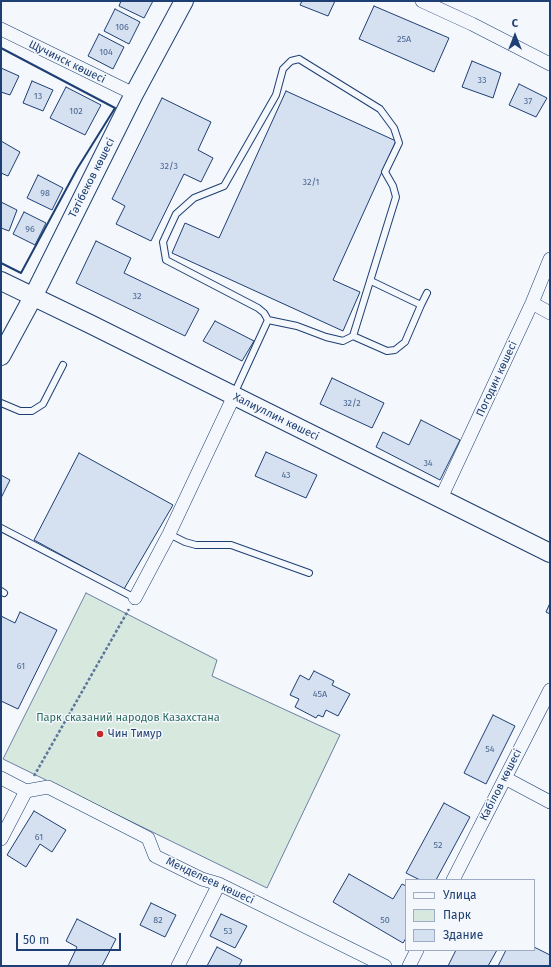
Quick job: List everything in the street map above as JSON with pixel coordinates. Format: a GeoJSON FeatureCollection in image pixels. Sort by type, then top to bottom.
{"type":"FeatureCollection","features":[{"type":"Feature","properties":{"kind":"main road","name":"Тәтібеков көшесі"},"geometry":{"type":"LineString","coordinates":[[1,356],[33,297],[134,94],[184,1]]}},
{"type":"Feature","properties":{"kind":"main road","name":"Халиуллин көшесі"},"geometry":{"type":"LineString","coordinates":[[1,281],[550,553]]}},
{"type":"Feature","properties":{"kind":"street"},"geometry":{"type":"LineString","coordinates":[[424,1],[550,64]]}},
{"type":"Feature","properties":{"kind":"street","name":"Щучинск көшесі"},"geometry":{"type":"LineString","coordinates":[[1,29],[134,94]]}},
{"type":"Feature","properties":{"kind":"street","name":"Погодин көшесі"},"geometry":{"type":"LineString","coordinates":[[441,498],[532,304],[550,259]]}},
{"type":"Feature","properties":{"kind":"street"},"geometry":{"type":"LineString","coordinates":[[532,304],[550,312]]}},
{"type":"Feature","properties":{"kind":"street"},"geometry":{"type":"LineString","coordinates":[[135,598],[169,534],[234,396]]}},
{"type":"Feature","properties":{"kind":"street","name":"Кабілов көшесі"},"geometry":{"type":"LineString","coordinates":[[454,879],[550,690]]}},
{"type":"Feature","properties":{"kind":"street"},"geometry":{"type":"LineString","coordinates":[[1,778],[26,791],[1,839]]}},
{"type":"Feature","properties":{"kind":"street"},"geometry":{"type":"LineString","coordinates":[[505,778],[550,802]]}},
{"type":"Feature","properties":{"kind":"street","name":"Менделеев көшесі"},"geometry":{"type":"LineString","coordinates":[[26,791],[48,787],[148,838],[156,856],[202,879],[219,884],[385,966]]}},
{"type":"Feature","properties":{"kind":"street"},"geometry":{"type":"LineString","coordinates":[[178,966],[219,884]]}},
{"type":"Feature","properties":{"kind":"street"},"geometry":{"type":"LineString","coordinates":[[409,966],[417,951]]}},
{"type":"Feature","properties":{"kind":"lane"},"geometry":{"type":"LineString","coordinates":[[354,336],[396,197],[394,186],[385,172],[399,143],[394,128],[380,109],[299,59],[291,61],[283,69],[276,95],[224,186],[194,198],[176,214],[163,242],[166,260],[258,308],[264,313],[268,320],[297,326],[326,337],[342,341],[354,336],[387,351],[395,350],[405,342],[420,305],[427,293]]}},
{"type":"Feature","properties":{"kind":"lane"},"geometry":{"type":"LineString","coordinates":[[371,282],[420,305]]}},
{"type":"Feature","properties":{"kind":"lane"},"geometry":{"type":"LineString","coordinates":[[234,396],[268,320]]}},
{"type":"Feature","properties":{"kind":"lane"},"geometry":{"type":"LineString","coordinates":[[1,403],[20,411],[32,411],[43,404],[63,365]]}},
{"type":"Feature","properties":{"kind":"lane"},"geometry":{"type":"LineString","coordinates":[[1,528],[135,598]]}},
{"type":"Feature","properties":{"kind":"lane"},"geometry":{"type":"LineString","coordinates":[[169,534],[185,542],[196,545],[231,545],[309,573]]}},
{"type":"Feature","properties":{"kind":"path"},"geometry":{"type":"LineString","coordinates":[[26,791],[135,598]]}},
{"type":"Feature","properties":{"kind":"green space","name":"Парк сказаний народов Казахстана"},"geometry":{"type":"Polygon","coordinates":[[[86,593],[217,660],[212,676],[340,735],[267,888],[3,759],[86,593]]]}},
{"type":"Feature","properties":{"kind":"building"},"geometry":{"type":"Polygon","coordinates":[[[121,1],[153,1],[144,18],[119,6],[121,1]]]}},
{"type":"Feature","properties":{"kind":"building"},"geometry":{"type":"Polygon","coordinates":[[[302,1],[335,1],[328,16],[300,5],[302,1]]]}},
{"type":"Feature","properties":{"kind":"building"},"geometry":{"type":"Polygon","coordinates":[[[374,6],[449,38],[434,72],[359,39],[374,6]]]}},
{"type":"Feature","properties":{"kind":"building"},"geometry":{"type":"Polygon","coordinates":[[[115,9],[140,22],[129,44],[104,31],[115,9]]]}},
{"type":"Feature","properties":{"kind":"building"},"geometry":{"type":"Polygon","coordinates":[[[99,34],[124,47],[113,69],[88,56],[99,34]]]}},
{"type":"Feature","properties":{"kind":"building"},"geometry":{"type":"Polygon","coordinates":[[[472,61],[501,73],[493,98],[462,87],[472,61]]]}},
{"type":"Feature","properties":{"kind":"building"},"geometry":{"type":"Polygon","coordinates":[[[1,68],[19,76],[10,95],[1,92],[1,68]]]}},
{"type":"Feature","properties":{"kind":"building"},"geometry":{"type":"Polygon","coordinates":[[[32,81],[53,90],[43,111],[23,103],[32,81]]]}},
{"type":"Feature","properties":{"kind":"building"},"geometry":{"type":"Polygon","coordinates":[[[519,84],[547,98],[536,117],[509,105],[519,84]]]}},
{"type":"Feature","properties":{"kind":"building"},"geometry":{"type":"Polygon","coordinates":[[[66,87],[101,105],[85,135],[50,118],[66,87]]]}},
{"type":"Feature","properties":{"kind":"building"},"geometry":{"type":"Polygon","coordinates":[[[286,91],[396,141],[333,280],[360,292],[343,331],[172,253],[185,223],[219,238],[286,91]]]}},
{"type":"Feature","properties":{"kind":"building"},"geometry":{"type":"Polygon","coordinates":[[[162,98],[211,122],[198,150],[213,158],[201,182],[184,174],[151,241],[116,224],[125,206],[112,199],[162,98]]]}},
{"type":"Feature","properties":{"kind":"building"},"geometry":{"type":"Polygon","coordinates":[[[1,141],[20,152],[8,176],[1,173],[1,141]]]}},
{"type":"Feature","properties":{"kind":"building"},"geometry":{"type":"Polygon","coordinates":[[[38,175],[63,188],[52,210],[27,198],[38,175]]]}},
{"type":"Feature","properties":{"kind":"building"},"geometry":{"type":"Polygon","coordinates":[[[1,202],[17,210],[9,231],[1,228],[1,202]]]}},
{"type":"Feature","properties":{"kind":"building"},"geometry":{"type":"Polygon","coordinates":[[[24,212],[46,223],[35,245],[13,234],[24,212]]]}},
{"type":"Feature","properties":{"kind":"building"},"geometry":{"type":"Polygon","coordinates":[[[96,241],[131,258],[124,273],[199,309],[185,336],[76,283],[96,241]]]}},
{"type":"Feature","properties":{"kind":"building"},"geometry":{"type":"Polygon","coordinates":[[[215,321],[254,341],[242,361],[203,341],[215,321]]]}},
{"type":"Feature","properties":{"kind":"building"},"geometry":{"type":"Polygon","coordinates":[[[332,378],[384,403],[372,428],[320,404],[332,378]]]}},
{"type":"Feature","properties":{"kind":"building"},"geometry":{"type":"Polygon","coordinates":[[[421,420],[460,440],[440,480],[376,447],[383,432],[409,445],[421,420]]]}},
{"type":"Feature","properties":{"kind":"building"},"geometry":{"type":"Polygon","coordinates":[[[266,452],[317,475],[306,498],[255,476],[266,452]]]}},
{"type":"Feature","properties":{"kind":"building"},"geometry":{"type":"Polygon","coordinates":[[[79,453],[173,505],[124,589],[34,540],[79,453]]]}},
{"type":"Feature","properties":{"kind":"building"},"geometry":{"type":"Polygon","coordinates":[[[1,475],[10,480],[1,498],[1,475]]]}},
{"type":"Feature","properties":{"kind":"building"},"geometry":{"type":"Polygon","coordinates":[[[550,603],[550,614],[546,612],[550,603]]]}},
{"type":"Feature","properties":{"kind":"building"},"geometry":{"type":"Polygon","coordinates":[[[20,612],[57,630],[18,709],[1,701],[1,616],[15,623],[20,612]]]}},
{"type":"Feature","properties":{"kind":"building"},"geometry":{"type":"Polygon","coordinates":[[[314,671],[334,681],[332,685],[350,694],[338,716],[326,710],[323,717],[318,715],[316,718],[295,707],[299,699],[290,695],[300,675],[309,680],[314,671]]]}},
{"type":"Feature","properties":{"kind":"building"},"geometry":{"type":"Polygon","coordinates":[[[493,715],[515,726],[486,784],[464,773],[493,715]]]}},
{"type":"Feature","properties":{"kind":"building"},"geometry":{"type":"Polygon","coordinates":[[[444,803],[470,817],[437,879],[418,879],[406,873],[444,803]]]}},
{"type":"Feature","properties":{"kind":"building"},"geometry":{"type":"Polygon","coordinates":[[[34,811],[66,830],[52,852],[40,844],[26,867],[7,855],[34,811]]]}},
{"type":"Feature","properties":{"kind":"building"},"geometry":{"type":"Polygon","coordinates":[[[349,874],[393,899],[402,884],[405,886],[405,940],[403,943],[333,902],[349,874]]]}},
{"type":"Feature","properties":{"kind":"building"},"geometry":{"type":"Polygon","coordinates":[[[151,903],[176,915],[165,937],[140,925],[151,903]]]}},
{"type":"Feature","properties":{"kind":"building"},"geometry":{"type":"Polygon","coordinates":[[[221,914],[247,926],[235,948],[210,936],[221,914]]]}},
{"type":"Feature","properties":{"kind":"building"},"geometry":{"type":"Polygon","coordinates":[[[77,919],[116,939],[102,966],[68,966],[77,947],[66,941],[77,919]]]}},
{"type":"Feature","properties":{"kind":"building"},"geometry":{"type":"Polygon","coordinates":[[[217,947],[242,960],[239,966],[207,966],[217,947]]]}},
{"type":"Feature","properties":{"kind":"building"},"geometry":{"type":"Polygon","coordinates":[[[535,948],[550,955],[550,966],[498,966],[506,951],[535,951],[535,948]]]}},
{"type":"Feature","properties":{"kind":"building"},"geometry":{"type":"Polygon","coordinates":[[[456,951],[496,951],[488,966],[448,966],[456,951]]]}},
{"type":"Feature","properties":{"kind":"wall"},"geometry":{"type":"LineString","coordinates":[[1,48],[115,108],[77,169],[21,273],[1,263]]}},
{"type":"Feature","properties":{"kind":"place","name":"Чин Тимур"},"geometry":{"type":"Point","coordinates":[100,734]}}]}
